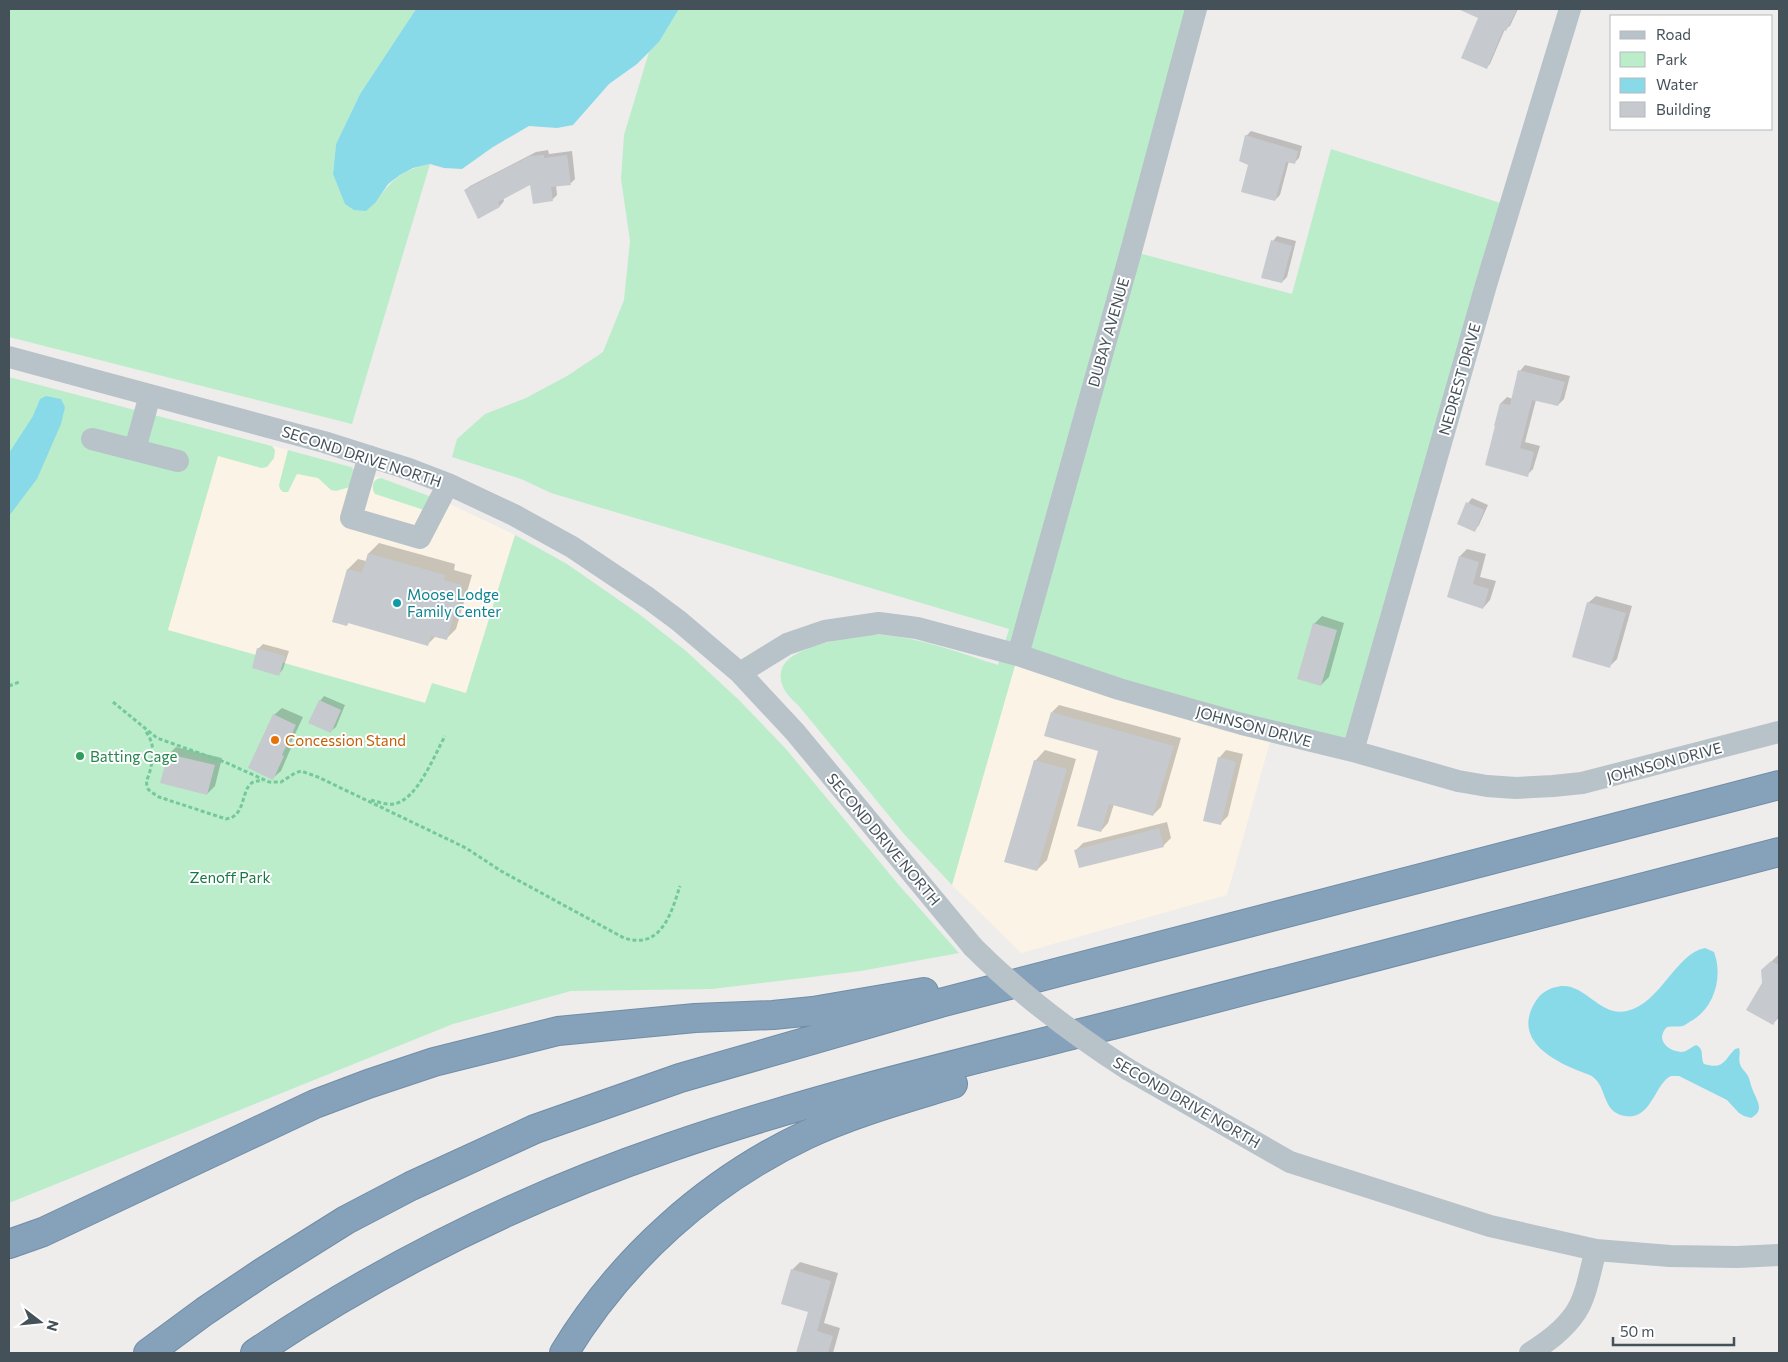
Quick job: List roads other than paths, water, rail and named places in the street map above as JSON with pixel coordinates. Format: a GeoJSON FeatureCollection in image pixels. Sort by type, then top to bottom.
{"type":"FeatureCollection","features":[{"type":"Feature","properties":{"kind":"highway"},"geometry":{"type":"LineString","coordinates":[[148,1353],[214,1305],[346,1220],[411,1186],[535,1130],[680,1078],[940,1003],[1779,785]]}},
{"type":"Feature","properties":{"kind":"highway"},"geometry":{"type":"LineString","coordinates":[[255,1353],[343,1298],[409,1260],[521,1205],[601,1172],[669,1147],[847,1094],[1779,852]]}},
{"type":"Feature","properties":{"kind":"highway"},"geometry":{"type":"LineString","coordinates":[[9,1244],[43,1232],[315,1104],[384,1078],[490,1047],[558,1032],[608,1025],[813,1011],[957,986],[1002,988]]}},
{"type":"Feature","properties":{"kind":"highway"},"geometry":{"type":"LineString","coordinates":[[564,1353],[590,1314],[633,1263],[665,1230],[700,1200],[753,1163],[807,1134],[867,1111],[1050,1055],[1086,1032]]}},
{"type":"Feature","properties":{"kind":"street","name":"DUBAY AVENUE"},"geometry":{"type":"LineString","coordinates":[[1018,655],[1131,251],[1196,9]]}},
{"type":"Feature","properties":{"kind":"street","name":"NEDREST DRIVE"},"geometry":{"type":"LineString","coordinates":[[1353,751],[1486,285],[1570,9]]}},
{"type":"Feature","properties":{"kind":"street","name":"SECOND DRIVE NORTH"},"geometry":{"type":"LineString","coordinates":[[9,357],[324,442],[409,469],[448,484],[514,515],[572,547],[614,574],[679,621],[740,673],[795,732],[973,947],[1000,974],[1098,1050],[1129,1070],[1290,1162],[1490,1226],[1596,1250],[1670,1256],[1737,1257],[1779,1255]]}},
{"type":"Feature","properties":{"kind":"street"},"geometry":{"type":"LineString","coordinates":[[135,449],[150,396]]}},
{"type":"Feature","properties":{"kind":"street"},"geometry":{"type":"LineString","coordinates":[[92,439],[178,461]]}},
{"type":"Feature","properties":{"kind":"street"},"geometry":{"type":"LineString","coordinates":[[368,456],[351,518],[420,538],[448,484]]}},
{"type":"Feature","properties":{"kind":"street","name":"JOHNSON DRIVE"},"geometry":{"type":"LineString","coordinates":[[740,673],[787,644],[825,631],[879,624],[918,628],[1018,655],[1138,694],[1242,724],[1353,751],[1458,780],[1487,786],[1516,788],[1553,786],[1600,779],[1779,732]]}},
{"type":"Feature","properties":{"kind":"street"},"geometry":{"type":"LineString","coordinates":[[1530,1353],[1548,1342],[1577,1311],[1584,1294],[1596,1250]]}},
{"type":"Feature","properties":{"kind":"water"},"geometry":{"type":"Polygon","coordinates":[[[416,9],[679,9],[659,42],[637,64],[609,84],[573,125],[557,128],[529,126],[493,147],[462,169],[444,168],[430,164],[413,168],[388,184],[376,202],[366,211],[354,210],[345,204],[333,174],[336,144],[360,94],[416,9]]]}},
{"type":"Feature","properties":{"kind":"water"},"geometry":{"type":"Polygon","coordinates":[[[46,396],[61,399],[65,407],[61,424],[37,479],[9,516],[9,453],[33,416],[40,399],[46,396]]]}},
{"type":"Feature","properties":{"kind":"water"},"geometry":{"type":"Polygon","coordinates":[[[1705,948],[1714,952],[1717,961],[1717,980],[1712,999],[1701,1014],[1693,1020],[1683,1026],[1667,1027],[1662,1040],[1667,1047],[1681,1052],[1696,1045],[1701,1051],[1704,1064],[1711,1066],[1720,1065],[1735,1049],[1739,1048],[1740,1065],[1748,1077],[1759,1104],[1758,1112],[1751,1118],[1739,1113],[1727,1100],[1679,1076],[1671,1076],[1665,1080],[1641,1113],[1634,1116],[1625,1116],[1611,1109],[1599,1083],[1594,1078],[1552,1058],[1534,1041],[1529,1030],[1529,1018],[1536,1000],[1548,990],[1561,986],[1570,987],[1609,1009],[1617,1012],[1627,1011],[1649,999],[1685,959],[1694,952],[1705,948]]]}},
{"type":"Feature","properties":{"kind":"place","name":"Moose Lodge Family Center"},"geometry":{"type":"Point","coordinates":[397,603]}},
{"type":"Feature","properties":{"kind":"place","name":"Concession Stand"},"geometry":{"type":"Point","coordinates":[275,740]}},
{"type":"Feature","properties":{"kind":"place","name":"Batting Cage"},"geometry":{"type":"Point","coordinates":[80,756]}},
{"type":"Feature","properties":{"kind":"park label","name":"Zenoff Park"},"geometry":{"type":"Point","coordinates":[230,877]}}]}
